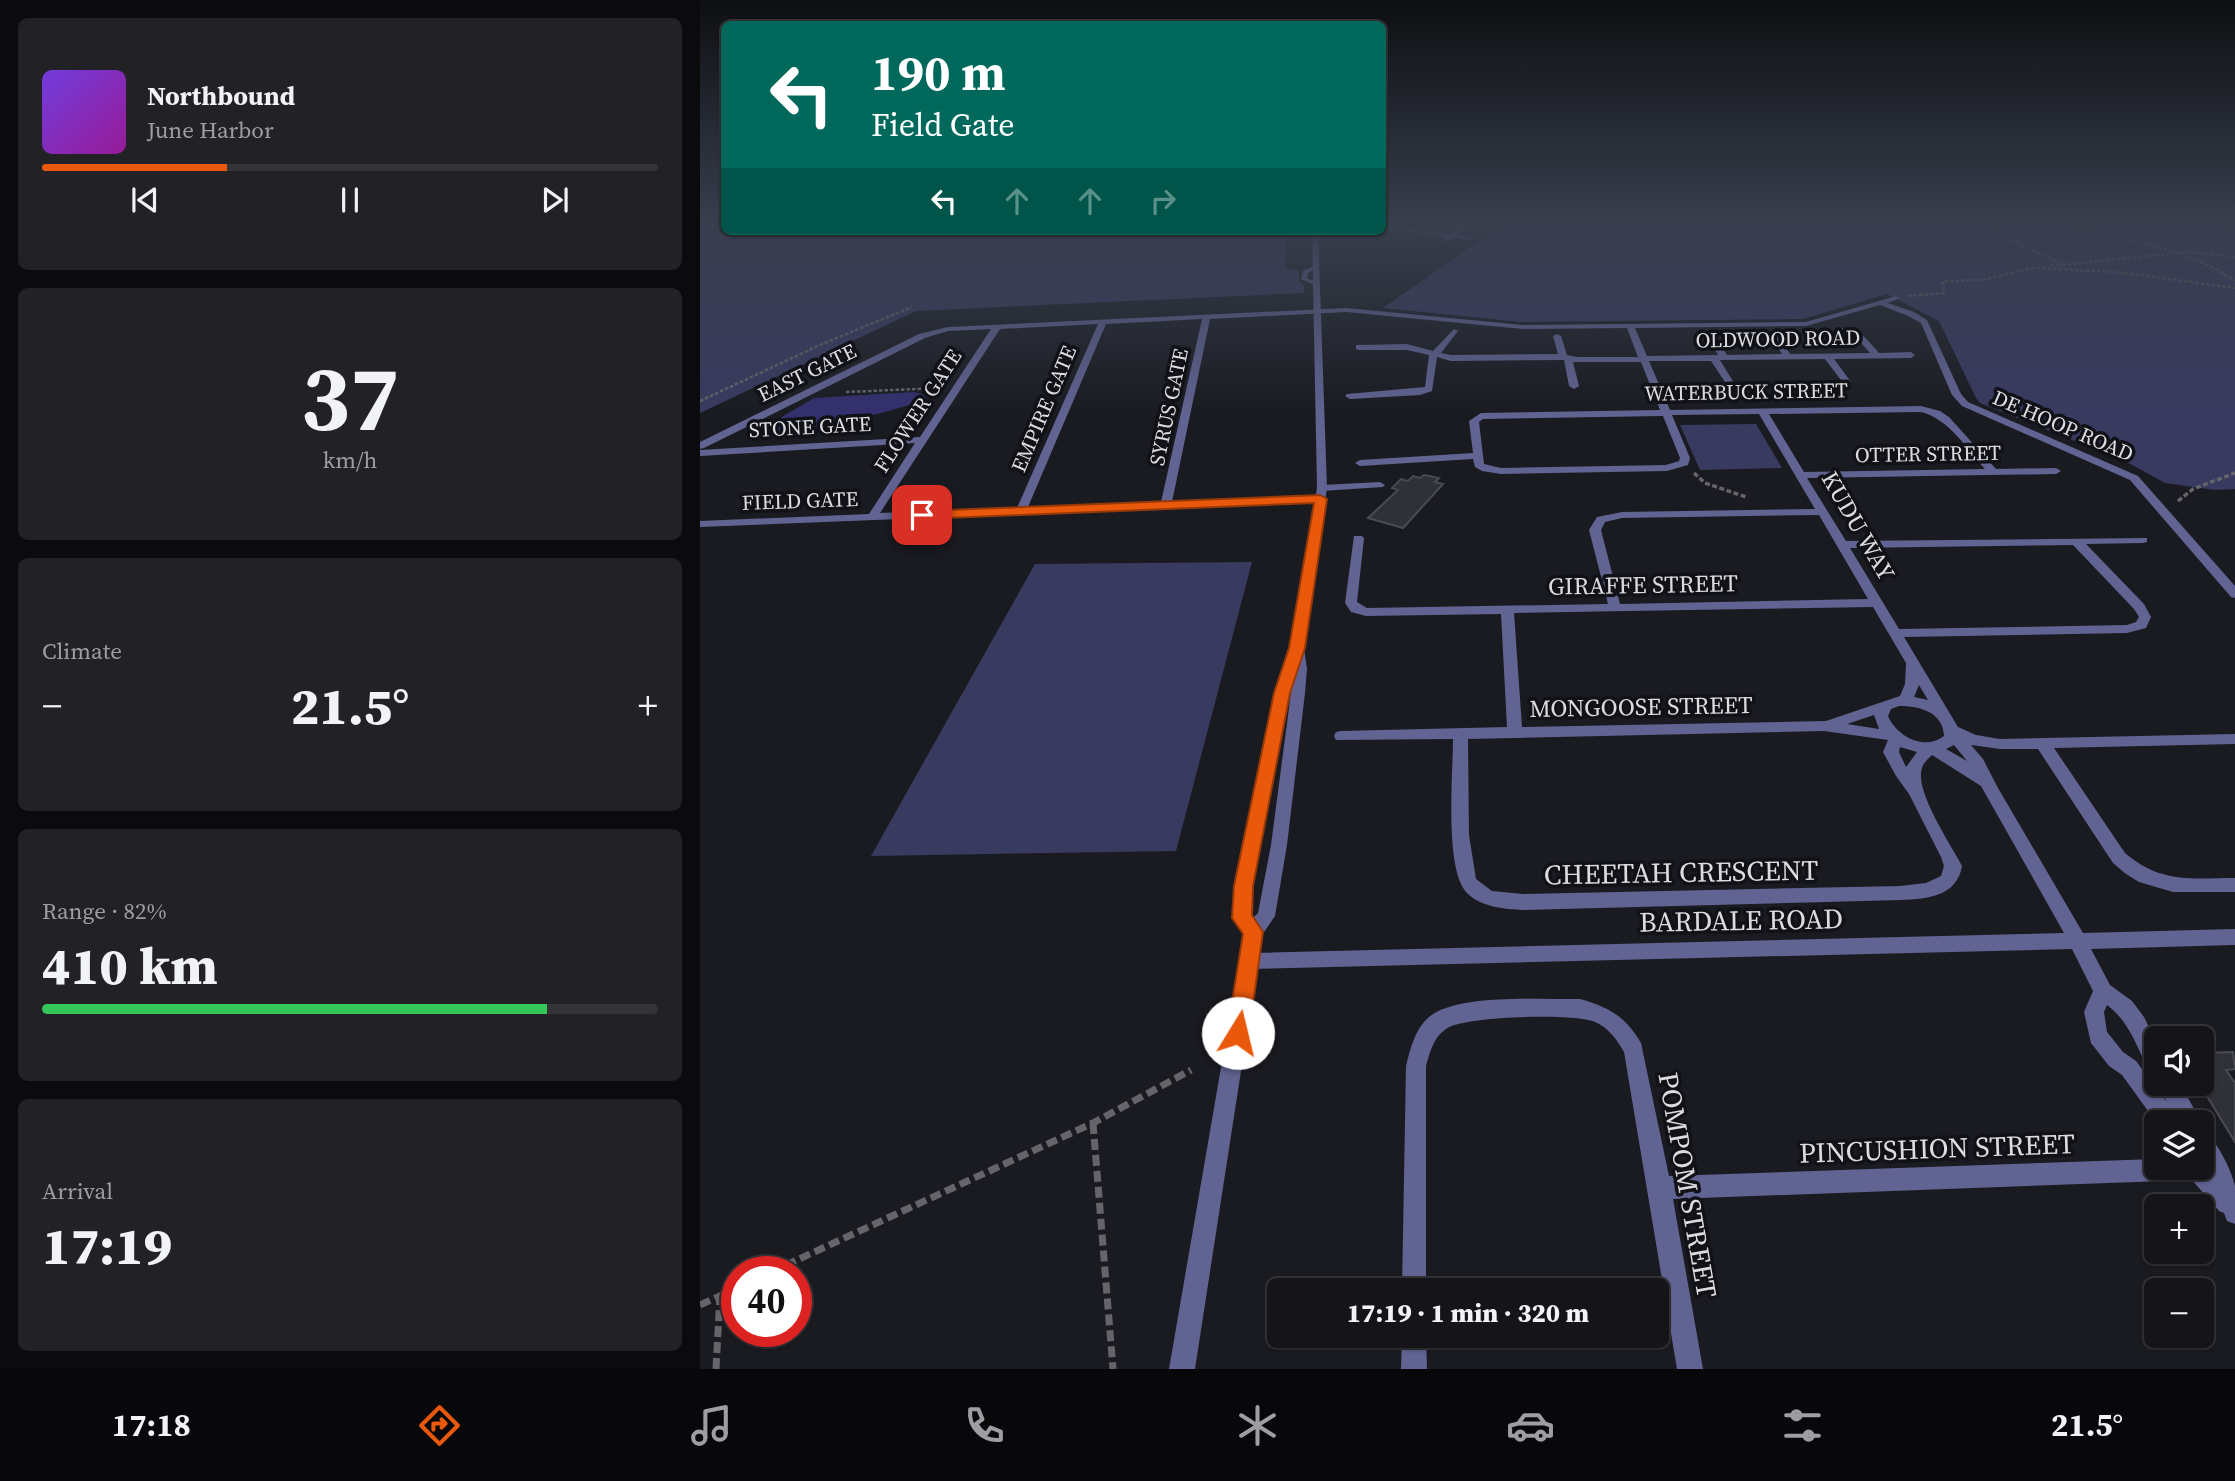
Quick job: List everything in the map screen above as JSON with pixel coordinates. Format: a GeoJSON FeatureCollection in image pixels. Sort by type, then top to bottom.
{"type":"FeatureCollection","features":[{"type":"Feature","properties":{"kind":"street"},"geometry":{"type":"LineString","coordinates":[[1253,932],[1242,918],[1244,886],[1282,693],[1297,648],[1321,493],[1316,287]]}},
{"type":"Feature","properties":{"kind":"street"},"geometry":{"type":"LineString","coordinates":[[997,327],[1317,311],[1371,311],[1519,327],[1806,324],[1896,298]]}},
{"type":"Feature","properties":{"kind":"street","name":"DE HOOP ROAD"},"geometry":{"type":"LineString","coordinates":[[1879,302],[1924,322],[1957,395],[1965,404],[2125,473],[2142,484],[2235,594]]}},
{"type":"Feature","properties":{"kind":"street","name":"SYRUS GATE"},"geometry":{"type":"LineString","coordinates":[[1166,505],[1206,317]]}},
{"type":"Feature","properties":{"kind":"street","name":"EMPIRE GATE"},"geometry":{"type":"LineString","coordinates":[[1021,511],[1103,322]]}},
{"type":"Feature","properties":{"kind":"street"},"geometry":{"type":"LineString","coordinates":[[1360,463],[1476,456],[1482,468],[1496,471],[1667,468],[1682,465],[1685,458],[1630,326]]}},
{"type":"Feature","properties":{"kind":"street","name":"EAST GATE"},"geometry":{"type":"LineString","coordinates":[[700,446],[931,332],[997,327]]}},
{"type":"Feature","properties":{"kind":"street","name":"FLOWER GATE"},"geometry":{"type":"LineString","coordinates":[[872,517],[997,327]]}},
{"type":"Feature","properties":{"kind":"street"},"geometry":{"type":"LineString","coordinates":[[1844,329],[1858,335],[1877,356]]}},
{"type":"Feature","properties":{"kind":"street"},"geometry":{"type":"LineString","coordinates":[[1350,396],[1427,390],[1431,386],[1433,355],[1442,348],[1454,331]]}},
{"type":"Feature","properties":{"kind":"street"},"geometry":{"type":"LineString","coordinates":[[1773,334],[1788,357]]}},
{"type":"Feature","properties":{"kind":"street"},"geometry":{"type":"LineString","coordinates":[[1710,335],[1730,383]]}},
{"type":"Feature","properties":{"kind":"street"},"geometry":{"type":"LineString","coordinates":[[1557,336],[1574,386]]}},
{"type":"Feature","properties":{"kind":"street","name":"OLDWOOD ROAD"},"geometry":{"type":"LineString","coordinates":[[1359,347],[1407,347],[1451,358],[1644,359],[1911,355]]}},
{"type":"Feature","properties":{"kind":"street"},"geometry":{"type":"LineString","coordinates":[[1827,356],[1847,382]]}},
{"type":"Feature","properties":{"kind":"street","name":"KUDU WAY"},"geometry":{"type":"LineString","coordinates":[[1762,411],[1953,732]]}},
{"type":"Feature","properties":{"kind":"street","name":"WATERBUCK STREET"},"geometry":{"type":"LineString","coordinates":[[1476,456],[1475,421],[1481,416],[1930,411],[1946,419],[1993,472]]}},
{"type":"Feature","properties":{"kind":"street","name":"STONE GATE"},"geometry":{"type":"LineString","coordinates":[[700,453],[922,440]]}},
{"type":"Feature","properties":{"kind":"street","name":"OTTER STREET"},"geometry":{"type":"LineString","coordinates":[[1800,475],[2056,471]]}},
{"type":"Feature","properties":{"kind":"street","name":"FIELD GATE"},"geometry":{"type":"LineString","coordinates":[[700,524],[1166,505],[1321,493]]}},
{"type":"Feature","properties":{"kind":"street"},"geometry":{"type":"LineString","coordinates":[[1615,607],[1595,530],[1601,519],[1622,515],[1821,512]]}},
{"type":"Feature","properties":{"kind":"street","name":"GIRAFFE STREET"},"geometry":{"type":"LineString","coordinates":[[1358,538],[1353,607],[1366,612],[1875,603]]}},
{"type":"Feature","properties":{"kind":"street"},"geometry":{"type":"LineString","coordinates":[[1841,545],[2143,540]]}},
{"type":"Feature","properties":{"kind":"street"},"geometry":{"type":"LineString","coordinates":[[1894,632],[2127,629],[2141,625],[2145,617],[2140,607],[2076,541]]}},
{"type":"Feature","properties":{"kind":"street"},"geometry":{"type":"LineString","coordinates":[[1507,610],[1515,733]]}},
{"type":"Feature","properties":{"kind":"street"},"geometry":{"type":"LineString","coordinates":[[1182,1369],[1253,932],[1266,916],[1279,845],[1298,693],[1300,669],[1297,648]]}},
{"type":"Feature","properties":{"kind":"street"},"geometry":{"type":"LineString","coordinates":[[1898,702],[1912,684],[1912,665]]}},
{"type":"Feature","properties":{"kind":"street"},"geometry":{"type":"LineString","coordinates":[[1895,737],[1885,727],[1881,716],[1885,706],[1898,702],[1922,703],[1944,715]]}},
{"type":"Feature","properties":{"kind":"street","name":"MONGOOSE STREET"},"geometry":{"type":"LineString","coordinates":[[1824,726],[1898,702]]}},
{"type":"Feature","properties":{"kind":"street","name":"MONGOOSE STREET"},"geometry":{"type":"LineString","coordinates":[[1341,736],[1824,726],[1895,737],[1907,744],[1930,748]]}},
{"type":"Feature","properties":{"kind":"street"},"geometry":{"type":"LineString","coordinates":[[1953,732],[1973,740],[1993,743],[2235,739]]}},
{"type":"Feature","properties":{"kind":"street"},"geometry":{"type":"LineString","coordinates":[[1916,791],[1913,770],[1930,748],[1945,745],[1953,732]]}},
{"type":"Feature","properties":{"kind":"street"},"geometry":{"type":"LineString","coordinates":[[1953,732],[1978,763],[2077,939],[2103,991],[2125,1007],[2144,1039]]}},
{"type":"Feature","properties":{"kind":"street","name":"CHEETAH CRESCENT"},"geometry":{"type":"LineString","coordinates":[[1460,733],[1462,859],[1465,875],[1471,886],[1481,894],[1504,901],[1900,893],[1933,889],[1951,879],[1953,866],[1916,791],[1901,772],[1891,752],[1895,737]]}},
{"type":"Feature","properties":{"kind":"street"},"geometry":{"type":"LineString","coordinates":[[1978,763],[1979,753],[1993,743]]}},
{"type":"Feature","properties":{"kind":"street"},"geometry":{"type":"LineString","coordinates":[[2042,743],[2119,858],[2128,867],[2148,879],[2169,886],[2235,885]]}},
{"type":"Feature","properties":{"kind":"street"},"geometry":{"type":"LineString","coordinates":[[1930,748],[1962,765],[1988,785]]}},
{"type":"Feature","properties":{"kind":"street","name":"BARDALE ROAD"},"geometry":{"type":"LineString","coordinates":[[1250,961],[2235,937]]}},
{"type":"Feature","properties":{"kind":"street"},"geometry":{"type":"LineString","coordinates":[[2103,991],[2094,1012],[2095,1028],[2106,1048],[2129,1068],[2160,1110]]}},
{"type":"Feature","properties":{"kind":"street","name":"POMPOM STREET"},"geometry":{"type":"LineString","coordinates":[[1414,1278],[1416,1066],[1419,1048],[1427,1033],[1438,1022],[1461,1011],[1580,1008],[1612,1019],[1634,1050],[1690,1369]]}},
{"type":"Feature","properties":{"kind":"street"},"geometry":{"type":"LineString","coordinates":[[2129,1068],[2144,1070]]}},
{"type":"Feature","properties":{"kind":"street","name":"PINCUSHION STREET"},"geometry":{"type":"LineString","coordinates":[[1660,1188],[2144,1170]]}},
{"type":"Feature","properties":{"kind":"street"},"geometry":{"type":"LineString","coordinates":[[2211,1180],[2234,1211]]}},
{"type":"Feature","properties":{"kind":"street"},"geometry":{"type":"LineString","coordinates":[[1414,1348],[1414,1369]]}},
{"type":"Feature","properties":{"kind":"lane"},"geometry":{"type":"LineString","coordinates":[[1321,493],[1380,485]]}},
{"type":"Feature","properties":{"kind":"path"},"geometry":{"type":"LineString","coordinates":[[1896,298],[1944,293],[1943,287]]}},
{"type":"Feature","properties":{"kind":"path"},"geometry":{"type":"LineString","coordinates":[[700,401],[822,344],[912,307]]}},
{"type":"Feature","properties":{"kind":"path"},"geometry":{"type":"LineString","coordinates":[[845,393],[957,387]]}},
{"type":"Feature","properties":{"kind":"path"},"geometry":{"type":"LineString","coordinates":[[1682,465],[1705,483],[1744,496],[1767,513]]}},
{"type":"Feature","properties":{"kind":"path"},"geometry":{"type":"LineString","coordinates":[[2178,501],[2193,489],[2235,473]]}},
{"type":"Feature","properties":{"kind":"path"},"geometry":{"type":"LineString","coordinates":[[806,1256],[1093,1123],[1191,1070]]}},
{"type":"Feature","properties":{"kind":"path"},"geometry":{"type":"LineString","coordinates":[[1093,1123],[1113,1369]]}},
{"type":"Feature","properties":{"kind":"path"},"geometry":{"type":"LineString","coordinates":[[700,1305],[720,1296],[716,1369]]}},
{"type":"Feature","properties":{"kind":"shaded area"},"geometry":{"type":"Polygon","coordinates":[[[700,287],[1304,287],[1304,293],[916,311],[700,413],[700,287]]]}},
{"type":"Feature","properties":{"kind":"shaded area"},"geometry":{"type":"Polygon","coordinates":[[[1413,287],[2235,287],[2235,489],[2215,490],[2165,483],[2127,462],[1980,403],[1939,321],[1887,294],[1803,319],[1521,322],[1383,308],[1413,287]]]}},
{"type":"Feature","properties":{"kind":"shaded area"},"geometry":{"type":"Polygon","coordinates":[[[914,392],[929,396],[899,408],[843,422],[787,432],[753,434],[814,398],[914,392]]]}},
{"type":"Feature","properties":{"kind":"shaded area"},"geometry":{"type":"Polygon","coordinates":[[[1756,424],[1782,468],[1700,470],[1680,425],[1756,424]]]}},
{"type":"Feature","properties":{"kind":"shaded area"},"geometry":{"type":"Polygon","coordinates":[[[1252,562],[1176,851],[871,856],[1035,564],[1252,562]]]}},
{"type":"Feature","properties":{"kind":"building"},"geometry":{"type":"Polygon","coordinates":[[[1424,475],[1439,478],[1435,482],[1443,484],[1403,528],[1368,518],[1398,490],[1392,488],[1401,479],[1408,481],[1413,476],[1420,478],[1424,475]]]}},
{"type":"Feature","properties":{"kind":"building"},"geometry":{"type":"Polygon","coordinates":[[[2233,1052],[2235,1069],[2226,1070],[2235,1083],[2235,1142],[2207,1096],[2214,1096],[2214,1053],[2233,1052]]]}},
{"type":"Feature","properties":{"kind":"route"},"geometry":{"type":"LineString","coordinates":[[922,515],[1320,499],[1297,648],[1282,693],[1250,845],[1242,918],[1253,932],[1238,1033]]}}]}
